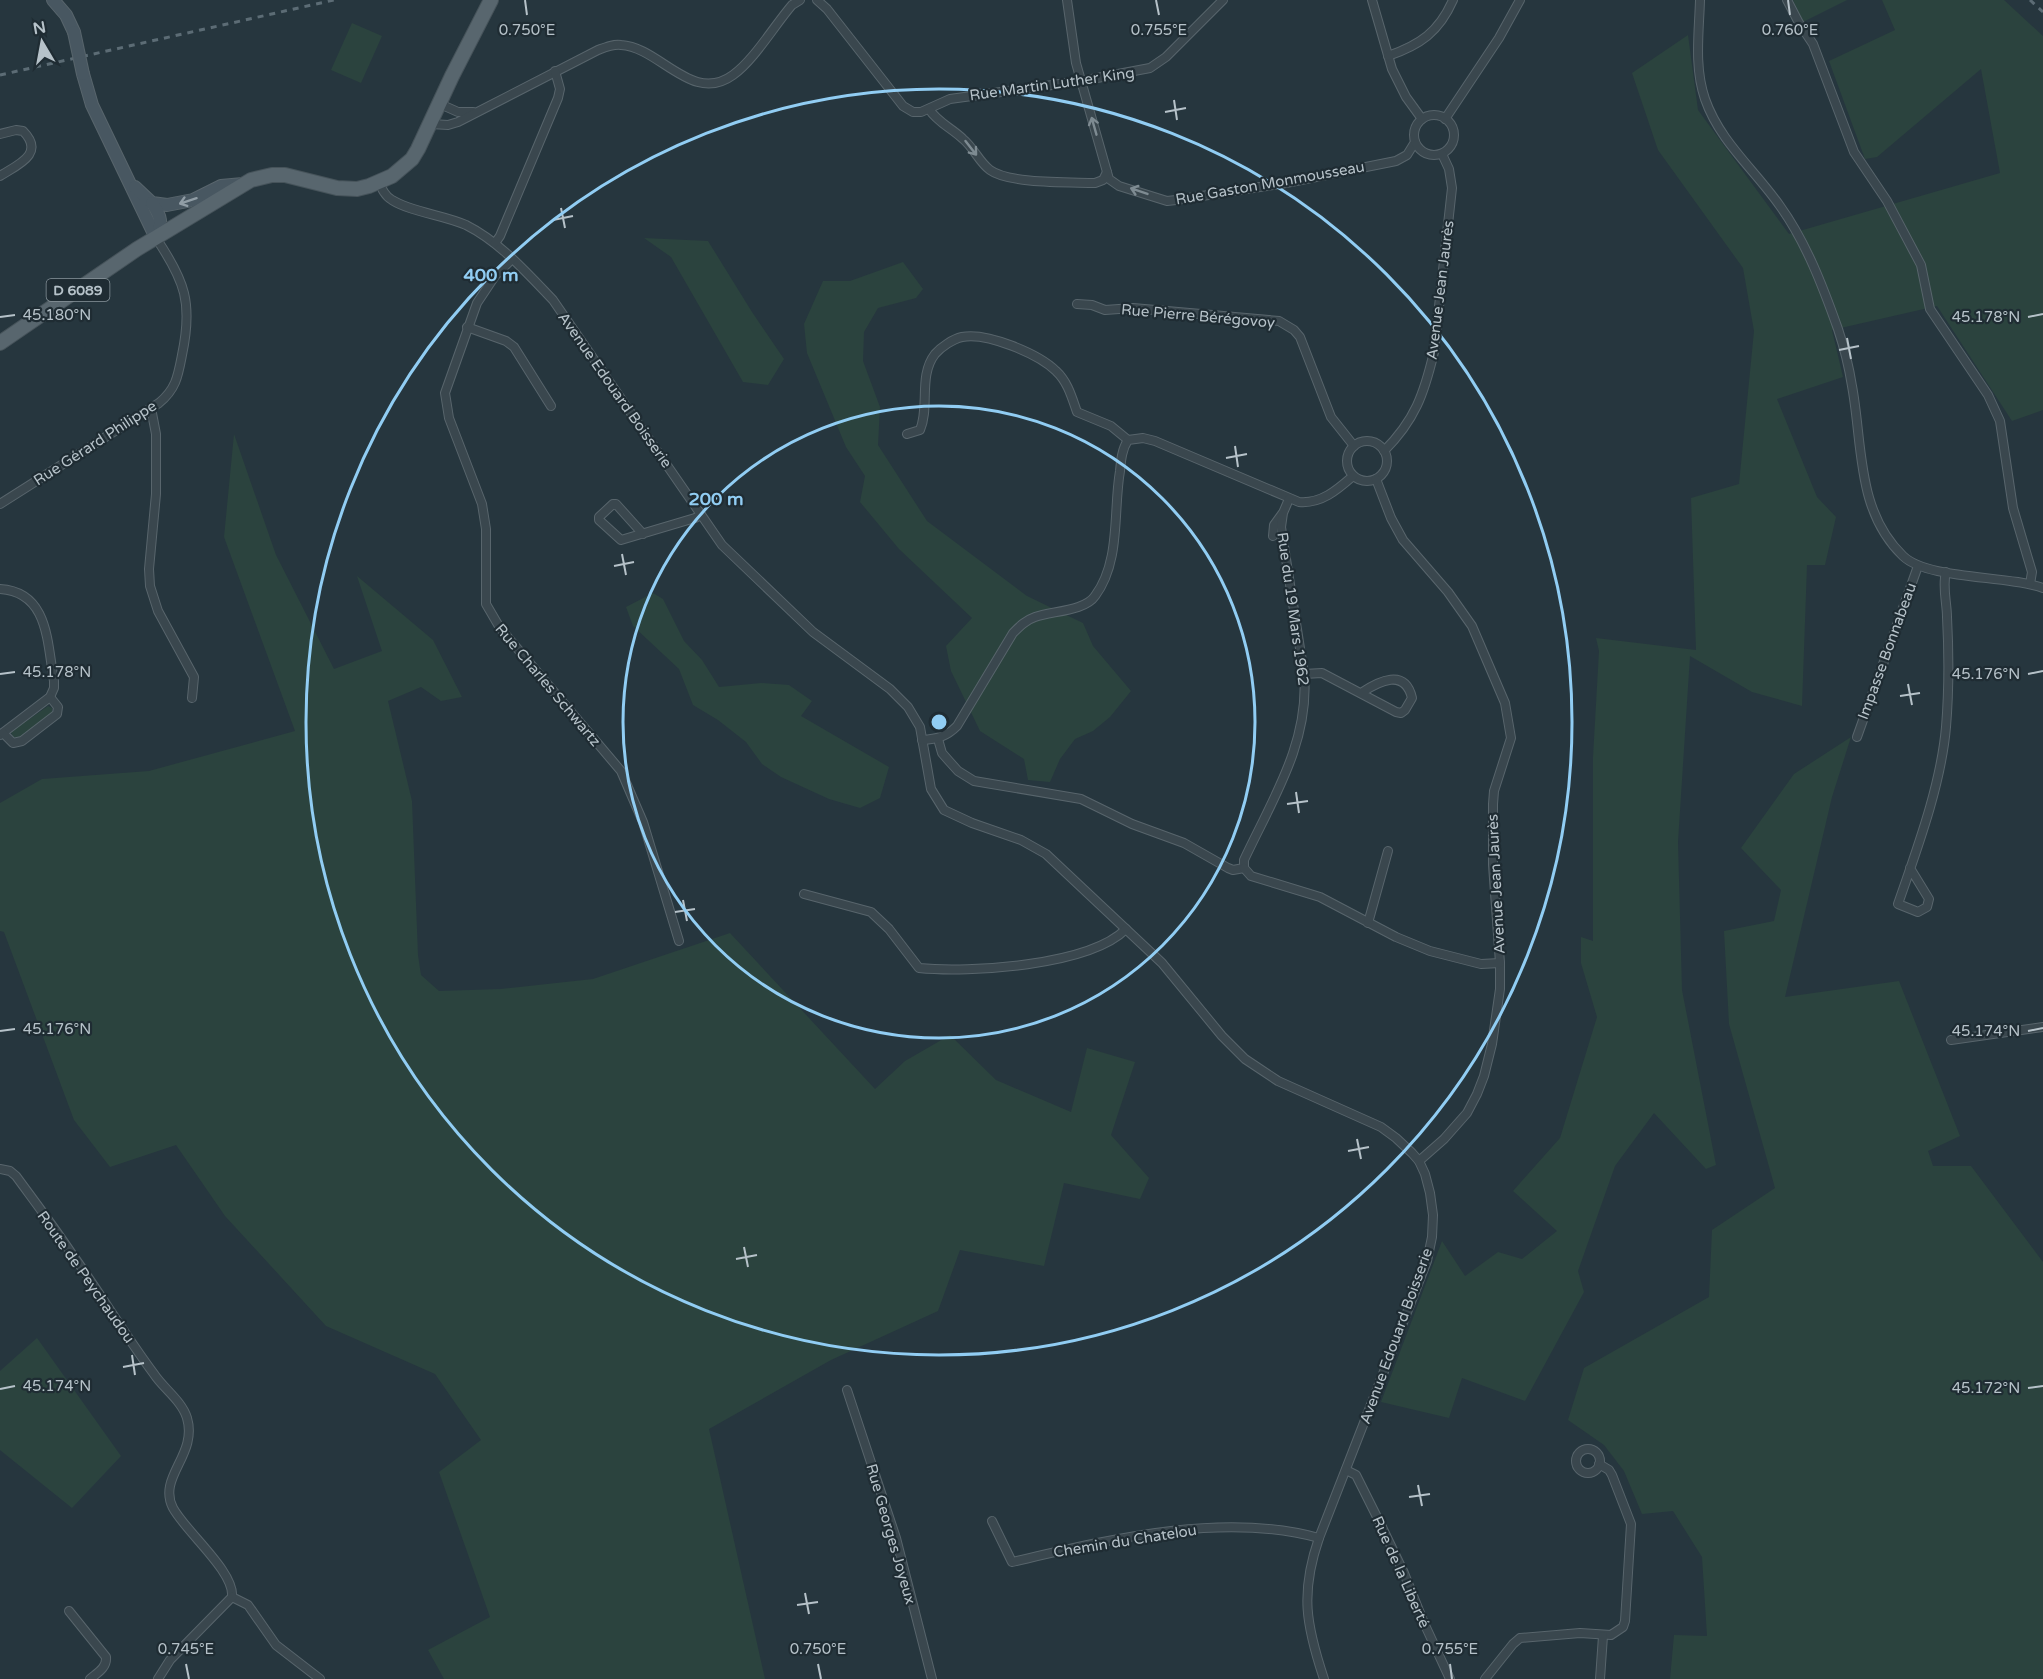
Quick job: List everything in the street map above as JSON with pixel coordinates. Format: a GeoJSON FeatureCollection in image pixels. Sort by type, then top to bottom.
{"type":"FeatureCollection","features":[{"type":"Feature","properties":{"kind":"main road"},"geometry":{"type":"LineString","coordinates":[[53,0],[74,32],[92,105],[156,238]]}},
{"type":"Feature","properties":{"kind":"main road","name":"D 6089"},"geometry":{"type":"LineString","coordinates":[[0,343],[156,238],[243,184],[272,175],[304,179],[347,190],[369,186],[392,176],[412,159],[432,124],[452,76],[491,0]]}},
{"type":"Feature","properties":{"kind":"main road"},"geometry":{"type":"LineString","coordinates":[[123,167],[138,191],[157,210],[162,224],[156,238]]}},
{"type":"Feature","properties":{"kind":"main road"},"geometry":{"type":"LineString","coordinates":[[152,203],[176,205],[193,200],[217,187],[243,184]]}},
{"type":"Feature","properties":{"kind":"street"},"geometry":{"type":"LineString","coordinates":[[432,124],[448,125],[598,50],[619,45],[641,50],[688,80],[706,83],[724,81],[740,69],[787,11],[800,0]]}},
{"type":"Feature","properties":{"kind":"street"},"geometry":{"type":"LineString","coordinates":[[817,0],[827,9],[903,106],[913,112],[928,110],[937,120],[968,142],[982,162],[998,174],[1017,179],[1095,183],[1103,180],[1107,172],[1081,81],[1066,0]]}},
{"type":"Feature","properties":{"kind":"street","name":"Rue Martin Luther King"},"geometry":{"type":"LineString","coordinates":[[928,110],[950,99],[1081,81],[1150,68],[1166,57],[1223,0]]}},
{"type":"Feature","properties":{"kind":"street"},"geometry":{"type":"LineString","coordinates":[[1372,0],[1392,69],[1406,97],[1422,119]]}},
{"type":"Feature","properties":{"kind":"street"},"geometry":{"type":"LineString","coordinates":[[1388,56],[1420,42],[1432,33],[1449,10],[1453,0]]}},
{"type":"Feature","properties":{"kind":"street"},"geometry":{"type":"LineString","coordinates":[[1445,119],[1470,84],[1521,0]]}},
{"type":"Feature","properties":{"kind":"street"},"geometry":{"type":"LineString","coordinates":[[1700,0],[1699,65],[1701,82],[1711,114],[1736,153],[1781,207],[1802,242],[1839,331],[1852,387],[1858,448],[1868,495],[1885,535],[1904,558],[1918,566],[2043,588]]}},
{"type":"Feature","properties":{"kind":"street"},"geometry":{"type":"LineString","coordinates":[[1787,0],[1798,23],[1813,44],[1854,152],[1887,201],[1921,265],[1930,309],[1988,394],[2000,421],[2013,508],[2032,572],[2030,584]]}},
{"type":"Feature","properties":{"kind":"street"},"geometry":{"type":"LineString","coordinates":[[495,243],[558,98],[560,89],[555,71]]}},
{"type":"Feature","properties":{"kind":"street"},"geometry":{"type":"LineString","coordinates":[[440,104],[458,112],[479,111]]}},
{"type":"Feature","properties":{"kind":"street"},"geometry":{"type":"LineString","coordinates":[[1433,115],[1445,119],[1453,128],[1453,140],[1447,150],[1436,155],[1423,153],[1414,142],[1414,130],[1422,119],[1433,115]]}},
{"type":"Feature","properties":{"kind":"street"},"geometry":{"type":"LineString","coordinates":[[0,134],[16,130],[22,131],[28,139],[30,155],[26,160],[0,176]]}},
{"type":"Feature","properties":{"kind":"street","name":"Rue Gaston Monmousseau"},"geometry":{"type":"LineString","coordinates":[[1107,172],[1109,179],[1119,186],[1167,201],[1286,183],[1396,161],[1407,155],[1414,142]]}},
{"type":"Feature","properties":{"kind":"street","name":"Avenue Jean Jaurès"},"geometry":{"type":"LineString","coordinates":[[1384,451],[1408,425],[1416,410],[1434,352],[1452,188],[1449,169],[1442,154]]}},
{"type":"Feature","properties":{"kind":"street","name":"Avenue Edouard Boisserie"},"geometry":{"type":"LineString","coordinates":[[379,182],[383,192],[390,200],[467,226],[495,243],[553,300],[722,545],[813,632],[901,699],[920,727],[931,789],[944,810],[972,823],[1021,840],[1046,854],[1162,963],[1222,1036],[1245,1059],[1278,1081],[1381,1127],[1396,1138],[1419,1161],[1430,1193],[1433,1215],[1432,1237],[1427,1261],[1319,1538],[1308,1584],[1307,1604],[1311,1639],[1324,1679]]}},
{"type":"Feature","properties":{"kind":"street","name":"Rue Gérard Philippe"},"geometry":{"type":"LineString","coordinates":[[0,504],[151,408],[169,394],[178,376],[187,332],[187,302],[184,288],[156,238]]}},
{"type":"Feature","properties":{"kind":"street","name":"Rue Charles Schwartz"},"geometry":{"type":"LineString","coordinates":[[512,259],[495,276],[477,303],[445,393],[449,418],[482,504],[486,529],[484,567],[488,609],[500,628],[624,777],[643,822],[679,941]]}},
{"type":"Feature","properties":{"kind":"street","name":"Rue Pierre Bérégovoy"},"geometry":{"type":"LineString","coordinates":[[1077,304],[1092,305],[1105,310],[1133,308],[1279,321],[1294,330],[1300,337],[1331,417],[1354,446]]}},
{"type":"Feature","properties":{"kind":"street"},"geometry":{"type":"LineString","coordinates":[[467,327],[506,341],[514,348],[550,406]]}},
{"type":"Feature","properties":{"kind":"street"},"geometry":{"type":"LineString","coordinates":[[907,434],[920,430],[924,387],[927,371],[934,355],[954,340],[971,336],[998,341],[1034,356],[1056,370],[1065,382],[1077,412],[1111,426],[1128,440],[1143,438],[1155,441],[1289,499],[1307,502],[1335,491],[1353,476]]}},
{"type":"Feature","properties":{"kind":"street"},"geometry":{"type":"LineString","coordinates":[[151,408],[156,434],[156,494],[148,569],[150,586],[158,611],[194,677],[192,698]]}},
{"type":"Feature","properties":{"kind":"street"},"geometry":{"type":"LineString","coordinates":[[922,740],[938,739],[950,734],[957,726],[1019,628],[1035,617],[1086,604],[1094,598],[1109,566],[1113,548],[1117,488],[1123,448],[1128,440]]}},
{"type":"Feature","properties":{"kind":"street"},"geometry":{"type":"LineString","coordinates":[[1360,443],[1373,443],[1384,451],[1386,464],[1383,472],[1376,479],[1362,480],[1353,476],[1347,461],[1354,446],[1360,443]]}},
{"type":"Feature","properties":{"kind":"street","name":"Avenue Jean Jaurès"},"geometry":{"type":"LineString","coordinates":[[1376,479],[1391,518],[1403,540],[1449,592],[1472,626],[1509,717],[1512,738],[1494,791],[1493,804],[1493,865],[1500,989],[1492,1044],[1478,1094],[1467,1113],[1444,1140],[1419,1161]]}},
{"type":"Feature","properties":{"kind":"street","name":"Rue du 19 Mars 1962"},"geometry":{"type":"LineString","coordinates":[[1244,868],[1244,860],[1289,767],[1305,704],[1304,674],[1281,527],[1283,513],[1289,499]]}},
{"type":"Feature","properties":{"kind":"street"},"geometry":{"type":"LineString","coordinates":[[644,534],[616,504],[599,516],[599,519],[621,540],[644,534],[701,515]]}},
{"type":"Feature","properties":{"kind":"street"},"geometry":{"type":"LineString","coordinates":[[1273,536],[1274,525],[1283,513]]}},
{"type":"Feature","properties":{"kind":"street","name":"Impasse Bonnabeau"},"geometry":{"type":"LineString","coordinates":[[1857,737],[1918,566]]}},
{"type":"Feature","properties":{"kind":"street"},"geometry":{"type":"LineString","coordinates":[[1910,868],[1929,899],[1927,907],[1918,912],[1898,904],[1932,798],[1946,729],[1948,649],[1944,579],[1946,572]]}},
{"type":"Feature","properties":{"kind":"street"},"geometry":{"type":"LineString","coordinates":[[0,589],[18,592],[29,599],[42,615],[54,681],[50,697],[2,734],[13,743],[22,741],[57,714],[58,707],[50,697]]}},
{"type":"Feature","properties":{"kind":"street"},"geometry":{"type":"LineString","coordinates":[[1304,674],[1322,673],[1361,693],[1401,713],[1412,698],[1408,686],[1395,679],[1370,687],[1361,693]]}},
{"type":"Feature","properties":{"kind":"street"},"geometry":{"type":"LineString","coordinates":[[938,739],[942,753],[958,771],[974,781],[1069,795],[1081,799],[1132,824],[1184,843],[1228,868],[1233,870],[1244,868],[1251,876],[1320,897],[1368,923],[1430,951],[1481,963],[1500,963]]}},
{"type":"Feature","properties":{"kind":"street"},"geometry":{"type":"LineString","coordinates":[[1368,923],[1388,851]]}},
{"type":"Feature","properties":{"kind":"street"},"geometry":{"type":"LineString","coordinates":[[804,894],[871,912],[889,929],[919,968],[992,969],[1086,952],[1107,943],[1126,929]]}},
{"type":"Feature","properties":{"kind":"street"},"geometry":{"type":"LineString","coordinates":[[1951,1040],[2043,1027]]}},
{"type":"Feature","properties":{"kind":"street","name":"Route de Peychaudou"},"geometry":{"type":"LineString","coordinates":[[0,1169],[10,1171],[16,1176],[72,1252],[155,1376],[184,1411],[188,1426],[188,1443],[170,1483],[170,1498],[179,1517],[227,1577],[233,1590],[232,1597]]}},
{"type":"Feature","properties":{"kind":"street","name":"Rue Georges Joyeux"},"geometry":{"type":"LineString","coordinates":[[847,1390],[896,1538],[932,1679]]}},
{"type":"Feature","properties":{"kind":"street"},"geometry":{"type":"LineString","coordinates":[[1485,1679],[1520,1638],[1580,1633],[1603,1636],[1618,1632],[1623,1627],[1626,1621],[1631,1524],[1612,1475],[1609,1470],[1599,1464]]}},
{"type":"Feature","properties":{"kind":"street","name":"Rue de la Liberté"},"geometry":{"type":"LineString","coordinates":[[1346,1470],[1356,1475],[1376,1515],[1404,1573],[1449,1679]]}},
{"type":"Feature","properties":{"kind":"street","name":"Chemin du Chatelou"},"geometry":{"type":"LineString","coordinates":[[992,1521],[1012,1562],[1118,1540],[1185,1530],[1270,1528],[1319,1538]]}},
{"type":"Feature","properties":{"kind":"street"},"geometry":{"type":"LineString","coordinates":[[158,1679],[170,1660],[232,1597],[248,1605],[276,1645],[320,1679]]}},
{"type":"Feature","properties":{"kind":"street"},"geometry":{"type":"LineString","coordinates":[[69,1611],[106,1657],[104,1668],[90,1679]]}},
{"type":"Feature","properties":{"kind":"street"},"geometry":{"type":"LineString","coordinates":[[1600,1679],[1603,1636]]}},
{"type":"Feature","properties":{"kind":"green space"},"geometry":{"type":"Polygon","coordinates":[[[1793,0],[1847,0],[1803,22],[1793,0]]]}},
{"type":"Feature","properties":{"kind":"green space"},"geometry":{"type":"Polygon","coordinates":[[[1882,0],[2004,0],[2043,36],[2043,410],[2012,421],[1937,306],[1832,330],[1843,377],[1777,399],[1817,497],[1836,517],[1825,565],[1807,565],[1802,706],[1752,692],[1690,656],[1678,842],[1682,990],[1716,1165],[1706,1169],[1654,1113],[1615,1166],[1578,1271],[1584,1292],[1525,1401],[1462,1378],[1449,1418],[1381,1402],[1442,1241],[1465,1276],[1498,1252],[1522,1259],[1557,1231],[1513,1191],[1560,1138],[1597,1017],[1581,963],[1581,937],[1593,941],[1593,757],[1599,651],[1596,638],[1696,650],[1691,498],[1739,484],[1754,331],[1743,268],[1658,150],[1632,73],[1688,35],[1698,110],[1789,234],[2000,173],[1981,69],[1877,157],[1865,159],[1829,61],[1895,30],[1882,0]]]}},
{"type":"Feature","properties":{"kind":"green space"},"geometry":{"type":"Polygon","coordinates":[[[352,23],[382,36],[361,83],[331,70],[352,23]]]}},
{"type":"Feature","properties":{"kind":"green space"},"geometry":{"type":"Polygon","coordinates":[[[644,238],[708,241],[784,359],[768,385],[743,382],[671,257],[644,238]]]}},
{"type":"Feature","properties":{"kind":"green space"},"geometry":{"type":"Polygon","coordinates":[[[903,262],[923,289],[916,298],[878,308],[864,332],[863,361],[880,407],[878,445],[927,521],[1027,596],[1083,623],[1093,646],[1131,691],[1110,717],[1093,731],[1075,739],[1060,759],[1050,782],[1028,780],[1024,759],[980,731],[951,671],[946,646],[972,618],[899,549],[860,502],[865,476],[846,447],[807,353],[804,324],[823,281],[850,281],[903,262]]]}},
{"type":"Feature","properties":{"kind":"green space"},"geometry":{"type":"Polygon","coordinates":[[[234,434],[276,555],[334,669],[382,651],[357,576],[433,640],[462,697],[441,701],[421,687],[388,701],[412,801],[418,955],[421,975],[439,991],[501,989],[593,979],[730,933],[875,1089],[905,1061],[950,1035],[996,1080],[1071,1112],[1087,1048],[1135,1062],[1111,1135],[1149,1178],[1140,1199],[1064,1183],[1044,1266],[960,1250],[938,1311],[831,1360],[709,1429],[765,1679],[444,1679],[428,1650],[490,1617],[439,1472],[481,1440],[435,1374],[326,1326],[225,1216],[176,1145],[110,1167],[74,1120],[4,932],[0,931],[0,803],[42,779],[149,771],[295,731],[224,537],[234,434]]]}},
{"type":"Feature","properties":{"kind":"green space"},"geometry":{"type":"Polygon","coordinates":[[[653,593],[663,599],[684,641],[702,660],[719,687],[761,683],[789,685],[812,701],[801,716],[889,767],[880,798],[860,808],[829,799],[781,777],[762,764],[746,742],[718,720],[693,705],[679,669],[633,626],[626,607],[653,593]]]}},
{"type":"Feature","properties":{"kind":"green space"},"geometry":{"type":"Polygon","coordinates":[[[48,706],[52,708],[52,713],[18,738],[13,737],[11,732],[48,706]]]}},
{"type":"Feature","properties":{"kind":"green space"},"geometry":{"type":"Polygon","coordinates":[[[1851,737],[1832,797],[1785,997],[1899,981],[1960,1136],[1928,1151],[1933,1166],[1971,1166],[2043,1262],[2043,1679],[1670,1679],[1674,1635],[1707,1636],[1702,1557],[1673,1511],[1642,1514],[1624,1471],[1604,1445],[1568,1420],[1584,1368],[1709,1297],[1712,1230],[1775,1188],[1729,1024],[1724,931],[1774,921],[1781,890],[1741,848],[1794,774],[1851,737]]]}},
{"type":"Feature","properties":{"kind":"green space"},"geometry":{"type":"Polygon","coordinates":[[[37,1338],[121,1456],[72,1508],[0,1450],[0,1371],[37,1338]]]}},
{"type":"Feature","properties":{"kind":"railway"},"geometry":{"type":"LineString","coordinates":[[0,75],[334,0]]}},
{"type":"Feature","properties":{"kind":"railway"},"geometry":{"type":"LineString","coordinates":[[2030,0],[2043,12]]}}]}
